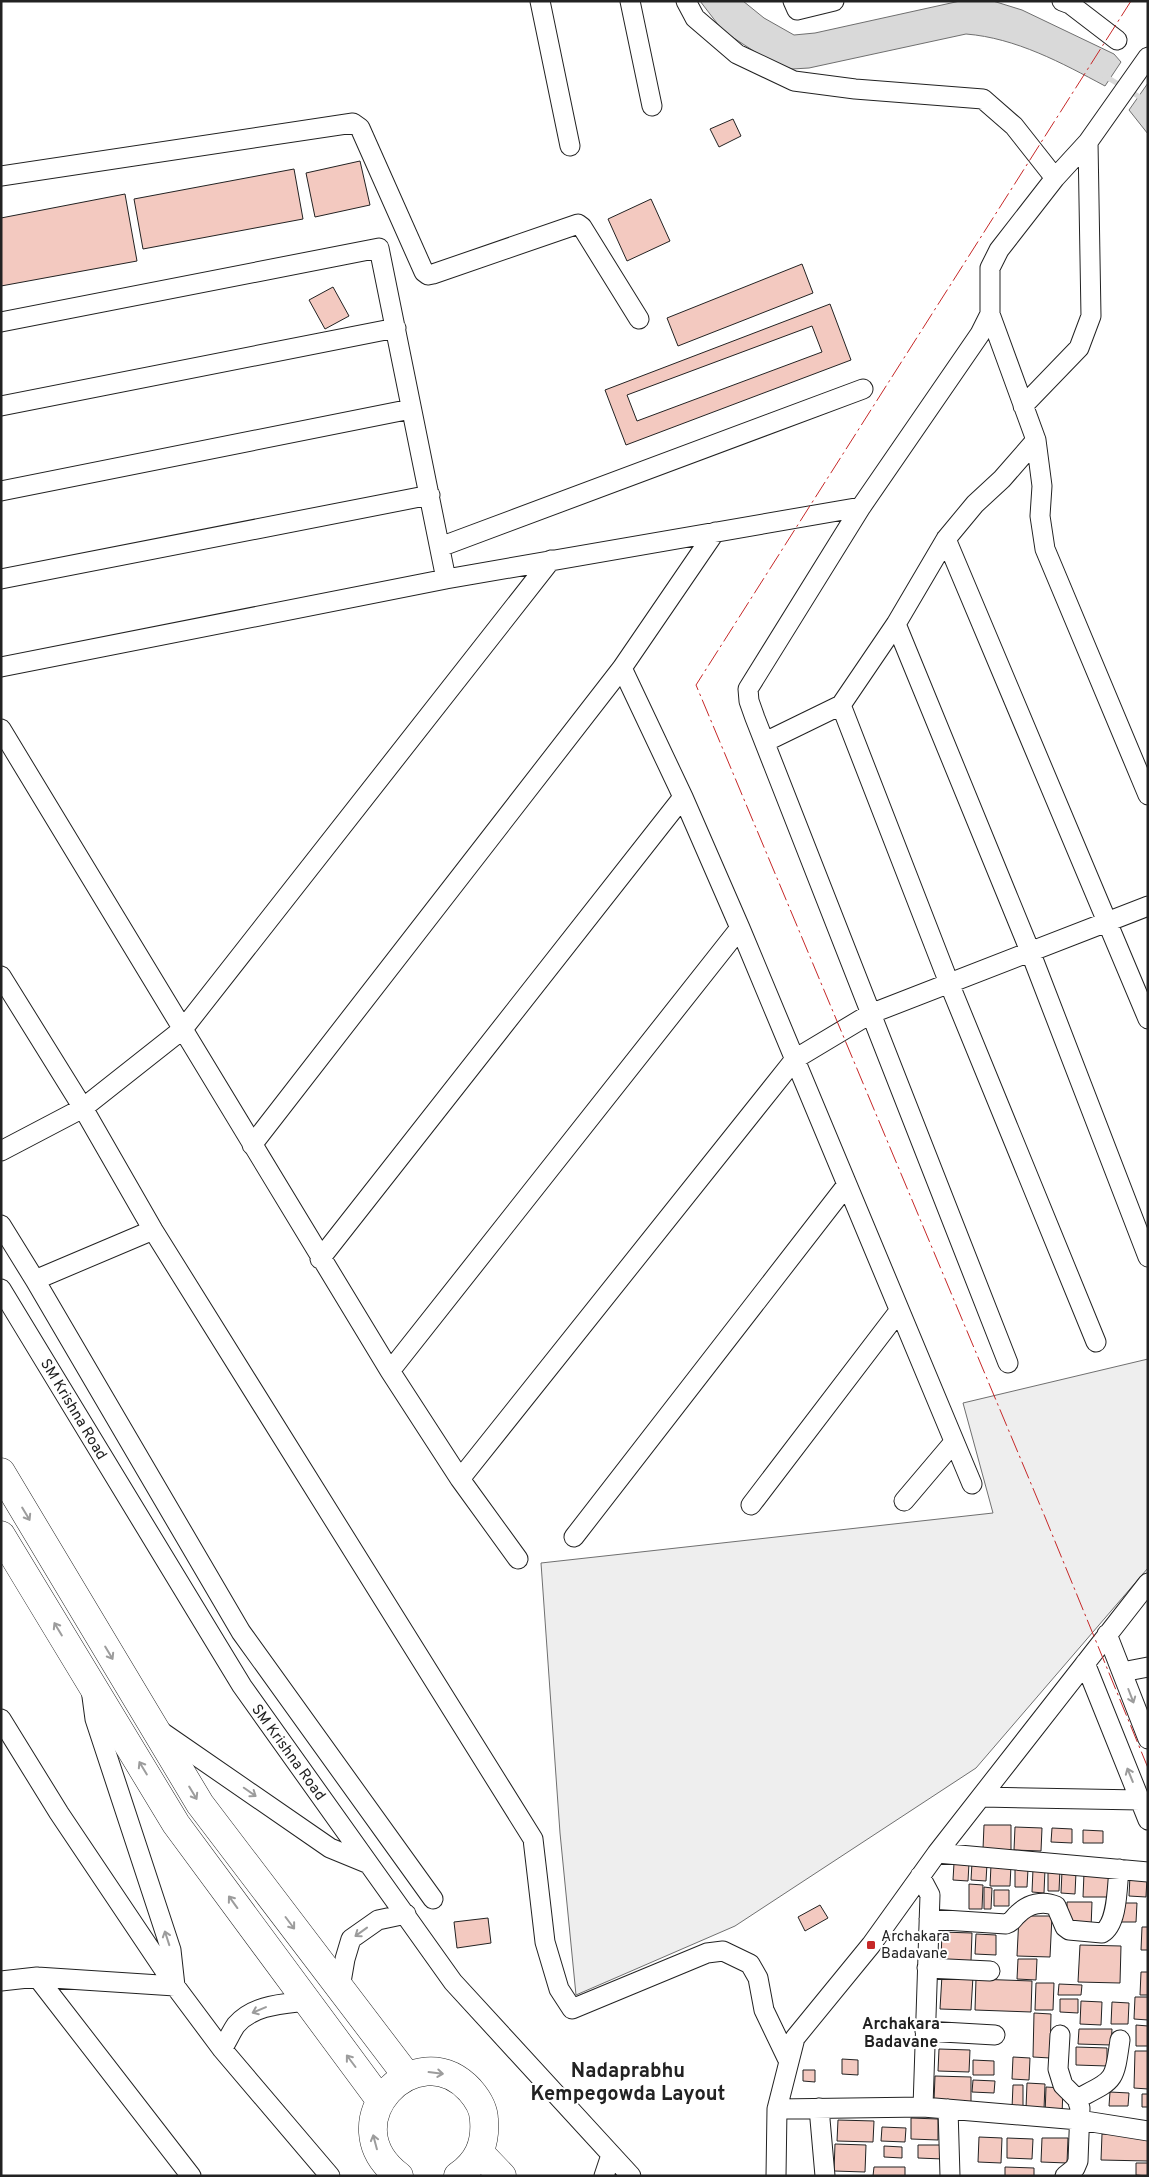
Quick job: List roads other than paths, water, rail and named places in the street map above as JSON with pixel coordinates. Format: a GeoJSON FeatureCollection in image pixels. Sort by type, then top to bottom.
{"type":"FeatureCollection","features":[{"type":"Feature","properties":{"kind":"highway"},"geometry":{"type":"LineString","coordinates":[[1,1472],[200,1804],[408,2076]]}},
{"type":"Feature","properties":{"kind":"highway"},"geometry":{"type":"LineString","coordinates":[[1,1535],[176,1824],[380,2100]]}},
{"type":"Feature","properties":{"kind":"highway"},"geometry":{"type":"LineString","coordinates":[[399,2176],[388,2167],[378,2152],[372,2135],[374,2117],[380,2100],[391,2086],[408,2076],[427,2072],[446,2074],[463,2083],[476,2097],[484,2115],[485,2134],[480,2152],[469,2168],[458,2176]]}},
{"type":"Feature","properties":{"kind":"highway"},"geometry":{"type":"LineString","coordinates":[[480,2152],[502,2176]]}},
{"type":"Feature","properties":{"kind":"street"},"geometry":{"type":"LineString","coordinates":[[540,1],[570,146]]}},
{"type":"Feature","properties":{"kind":"street"},"geometry":{"type":"LineString","coordinates":[[630,1],[652,106]]}},
{"type":"Feature","properties":{"kind":"street"},"geometry":{"type":"LineString","coordinates":[[686,1],[695,18],[737,54],[794,81],[856,89],[983,99],[1014,126],[1055,178]]}},
{"type":"Feature","properties":{"kind":"street"},"geometry":{"type":"LineString","coordinates":[[793,1],[797,10],[834,1]]}},
{"type":"Feature","properties":{"kind":"street"},"geometry":{"type":"LineString","coordinates":[[1068,2],[1118,40]]}},
{"type":"Feature","properties":{"kind":"street"},"geometry":{"type":"LineString","coordinates":[[1148,57],[1088,142],[1055,178],[999,250],[990,268],[990,314],[1036,440],[1042,486],[1040,516],[1045,549],[1148,795]]}},
{"type":"Feature","properties":{"kind":"street"},"geometry":{"type":"LineString","coordinates":[[1,176],[353,123],[360,128],[424,272],[428,275],[578,224],[582,227],[639,319]]}},
{"type":"Feature","properties":{"kind":"street"},"geometry":{"type":"LineString","coordinates":[[1023,406],[1079,348],[1090,316],[1088,142]]}},
{"type":"Feature","properties":{"kind":"street"},"geometry":{"type":"LineString","coordinates":[[1,322],[379,248],[446,579]]}},
{"type":"Feature","properties":{"kind":"street"},"geometry":{"type":"LineString","coordinates":[[990,314],[980,334],[861,506],[748,688],[752,709],[1008,1363]]}},
{"type":"Feature","properties":{"kind":"street"},"geometry":{"type":"LineString","coordinates":[[1,406],[396,328]]}},
{"type":"Feature","properties":{"kind":"street"},"geometry":{"type":"LineString","coordinates":[[440,546],[863,389]]}},
{"type":"Feature","properties":{"kind":"street"},"geometry":{"type":"LineString","coordinates":[[1,491],[411,410]]}},
{"type":"Feature","properties":{"kind":"street"},"geometry":{"type":"LineString","coordinates":[[765,742],[840,705],[896,624],[946,539],[975,504],[1002,479],[1036,440]]}},
{"type":"Feature","properties":{"kind":"street"},"geometry":{"type":"LineString","coordinates":[[1,579],[430,495]]}},
{"type":"Feature","properties":{"kind":"street"},"geometry":{"type":"LineString","coordinates":[[1,668],[446,579],[861,506]]}},
{"type":"Feature","properties":{"kind":"street"},"geometry":{"type":"LineString","coordinates":[[252,1145],[622,668],[715,532]]}},
{"type":"Feature","properties":{"kind":"street"},"geometry":{"type":"LineString","coordinates":[[946,539],[1148,1019]]}},
{"type":"Feature","properties":{"kind":"street"},"geometry":{"type":"LineString","coordinates":[[1,1151],[83,1108],[183,1029],[551,560]]}},
{"type":"Feature","properties":{"kind":"street"},"geometry":{"type":"LineString","coordinates":[[896,624],[1030,951],[1148,1257]]}},
{"type":"Feature","properties":{"kind":"street"},"geometry":{"type":"LineString","coordinates":[[622,668],[684,797],[972,1484]]}},
{"type":"Feature","properties":{"kind":"street"},"geometry":{"type":"LineString","coordinates":[[840,705],[949,983],[1096,1342]]}},
{"type":"Feature","properties":{"kind":"street"},"geometry":{"type":"LineString","coordinates":[[1,729],[320,1259],[460,1479],[518,1559]]}},
{"type":"Feature","properties":{"kind":"street"},"geometry":{"type":"LineString","coordinates":[[320,1259],[684,797]]}},
{"type":"Feature","properties":{"kind":"street"},"geometry":{"type":"LineString","coordinates":[[460,1479],[794,1059],[870,1014],[1148,906]]}},
{"type":"Feature","properties":{"kind":"street"},"geometry":{"type":"LineString","coordinates":[[390,1371],[740,928]]}},
{"type":"Feature","properties":{"kind":"street"},"geometry":{"type":"LineString","coordinates":[[1,976],[83,1108],[152,1230],[533,1839],[545,1942],[559,1989],[572,2009],[707,1953],[724,1951],[750,1964],[758,1978],[764,2010],[786,2058]]}},
{"type":"Feature","properties":{"kind":"street"},"geometry":{"type":"LineString","coordinates":[[574,1538],[846,1186]]}},
{"type":"Feature","properties":{"kind":"street"},"geometry":{"type":"LineString","coordinates":[[1,1226],[35,1280],[240,1632],[433,1899]]}},
{"type":"Feature","properties":{"kind":"street"},"geometry":{"type":"LineString","coordinates":[[35,1280],[152,1230]]}},
{"type":"Feature","properties":{"kind":"street","name":"SM Krishna Road"},"geometry":{"type":"LineString","coordinates":[[1,1289],[242,1686],[454,1982],[631,2176]]}},
{"type":"Feature","properties":{"kind":"street"},"geometry":{"type":"LineString","coordinates":[[751,1506],[899,1311]]}},
{"type":"Feature","properties":{"kind":"street"},"geometry":{"type":"LineString","coordinates":[[904,1501],[954,1442]]}},
{"type":"Feature","properties":{"kind":"street"},"geometry":{"type":"LineString","coordinates":[[776,2176],[777,2109],[796,2038],[871,1945],[937,1853],[1148,1582]]}},
{"type":"Feature","properties":{"kind":"street"},"geometry":{"type":"LineString","coordinates":[[1107,1634],[1148,1738]]}},
{"type":"Feature","properties":{"kind":"street"},"geometry":{"type":"LineString","coordinates":[[1084,1663],[1148,1820]]}},
{"type":"Feature","properties":{"kind":"street"},"geometry":{"type":"LineString","coordinates":[[1122,1672],[1138,1667],[1148,1667]]}},
{"type":"Feature","properties":{"kind":"street"},"geometry":{"type":"LineString","coordinates":[[89,1678],[95,1719],[171,1950],[175,1986]]}},
{"type":"Feature","properties":{"kind":"street"},"geometry":{"type":"LineString","coordinates":[[1,1719],[60,1813],[175,1986],[222,2050],[330,2176]]}},
{"type":"Feature","properties":{"kind":"street"},"geometry":{"type":"LineString","coordinates":[[152,1725],[330,1848],[370,1865]]}},
{"type":"Feature","properties":{"kind":"street"},"geometry":{"type":"LineString","coordinates":[[982,1797],[1140,1800]]}},
{"type":"Feature","properties":{"kind":"street"},"geometry":{"type":"LineString","coordinates":[[937,1853],[1148,1872]]}},
{"type":"Feature","properties":{"kind":"street"},"geometry":{"type":"LineString","coordinates":[[929,1919],[1006,1924],[1012,1922],[1026,1907],[1040,1903],[1056,1906],[1065,1927],[1069,1930],[1102,1933],[1113,1921],[1119,1869]]}},
{"type":"Feature","properties":{"kind":"street"},"geometry":{"type":"LineString","coordinates":[[920,1876],[930,1892],[923,2107]]}},
{"type":"Feature","properties":{"kind":"street"},"geometry":{"type":"LineString","coordinates":[[340,1988],[345,1960],[352,1939],[378,1920],[406,1914]]}},
{"type":"Feature","properties":{"kind":"street"},"geometry":{"type":"LineString","coordinates":[[927,1968],[990,1971]]}},
{"type":"Feature","properties":{"kind":"street"},"geometry":{"type":"LineString","coordinates":[[1,1981],[37,1977],[175,1986]]}},
{"type":"Feature","properties":{"kind":"street"},"geometry":{"type":"LineString","coordinates":[[37,1977],[191,2176]]}},
{"type":"Feature","properties":{"kind":"street"},"geometry":{"type":"LineString","coordinates":[[222,2050],[236,2025],[247,2015],[268,2006],[306,2001]]}},
{"type":"Feature","properties":{"kind":"street"},"geometry":{"type":"LineString","coordinates":[[925,2031],[996,2035]]}},
{"type":"Feature","properties":{"kind":"street"},"geometry":{"type":"LineString","coordinates":[[1060,2035],[1058,2069],[1063,2085],[1078,2099],[1080,2108],[1081,2168],[1075,2168],[1065,2176]]}},
{"type":"Feature","properties":{"kind":"street"},"geometry":{"type":"LineString","coordinates":[[1078,2099],[1107,2083],[1116,2073],[1120,2040]]}},
{"type":"Feature","properties":{"kind":"street"},"geometry":{"type":"LineString","coordinates":[[777,2109],[923,2107],[1079,2120],[1148,2131]]}},
{"type":"Feature","properties":{"kind":"street"},"geometry":{"type":"LineString","coordinates":[[819,2108],[825,2176]]}},
{"type":"Feature","properties":{"kind":"street"},"geometry":{"type":"LineString","coordinates":[[948,2109],[950,2176]]}},
{"type":"Feature","properties":{"kind":"street"},"geometry":{"type":"LineString","coordinates":[[604,2176],[612,2155]]}},
{"type":"Feature","properties":{"kind":"waterway"},"geometry":{"type":"LineString","coordinates":[[1105,76],[1148,102]]}},
{"type":"Feature","properties":{"kind":"place","name":"Archakara Badavane"},"geometry":{"type":"Point","coordinates":[871,1945]}},
{"type":"Feature","properties":{"kind":"district","name":"Archakara Badavane"},"geometry":{"type":"Point","coordinates":[901,2032]}},
{"type":"Feature","properties":{"kind":"district","name":"Nadaprabhu Kempegowda Layout"},"geometry":{"type":"Point","coordinates":[628,2082]}}]}
